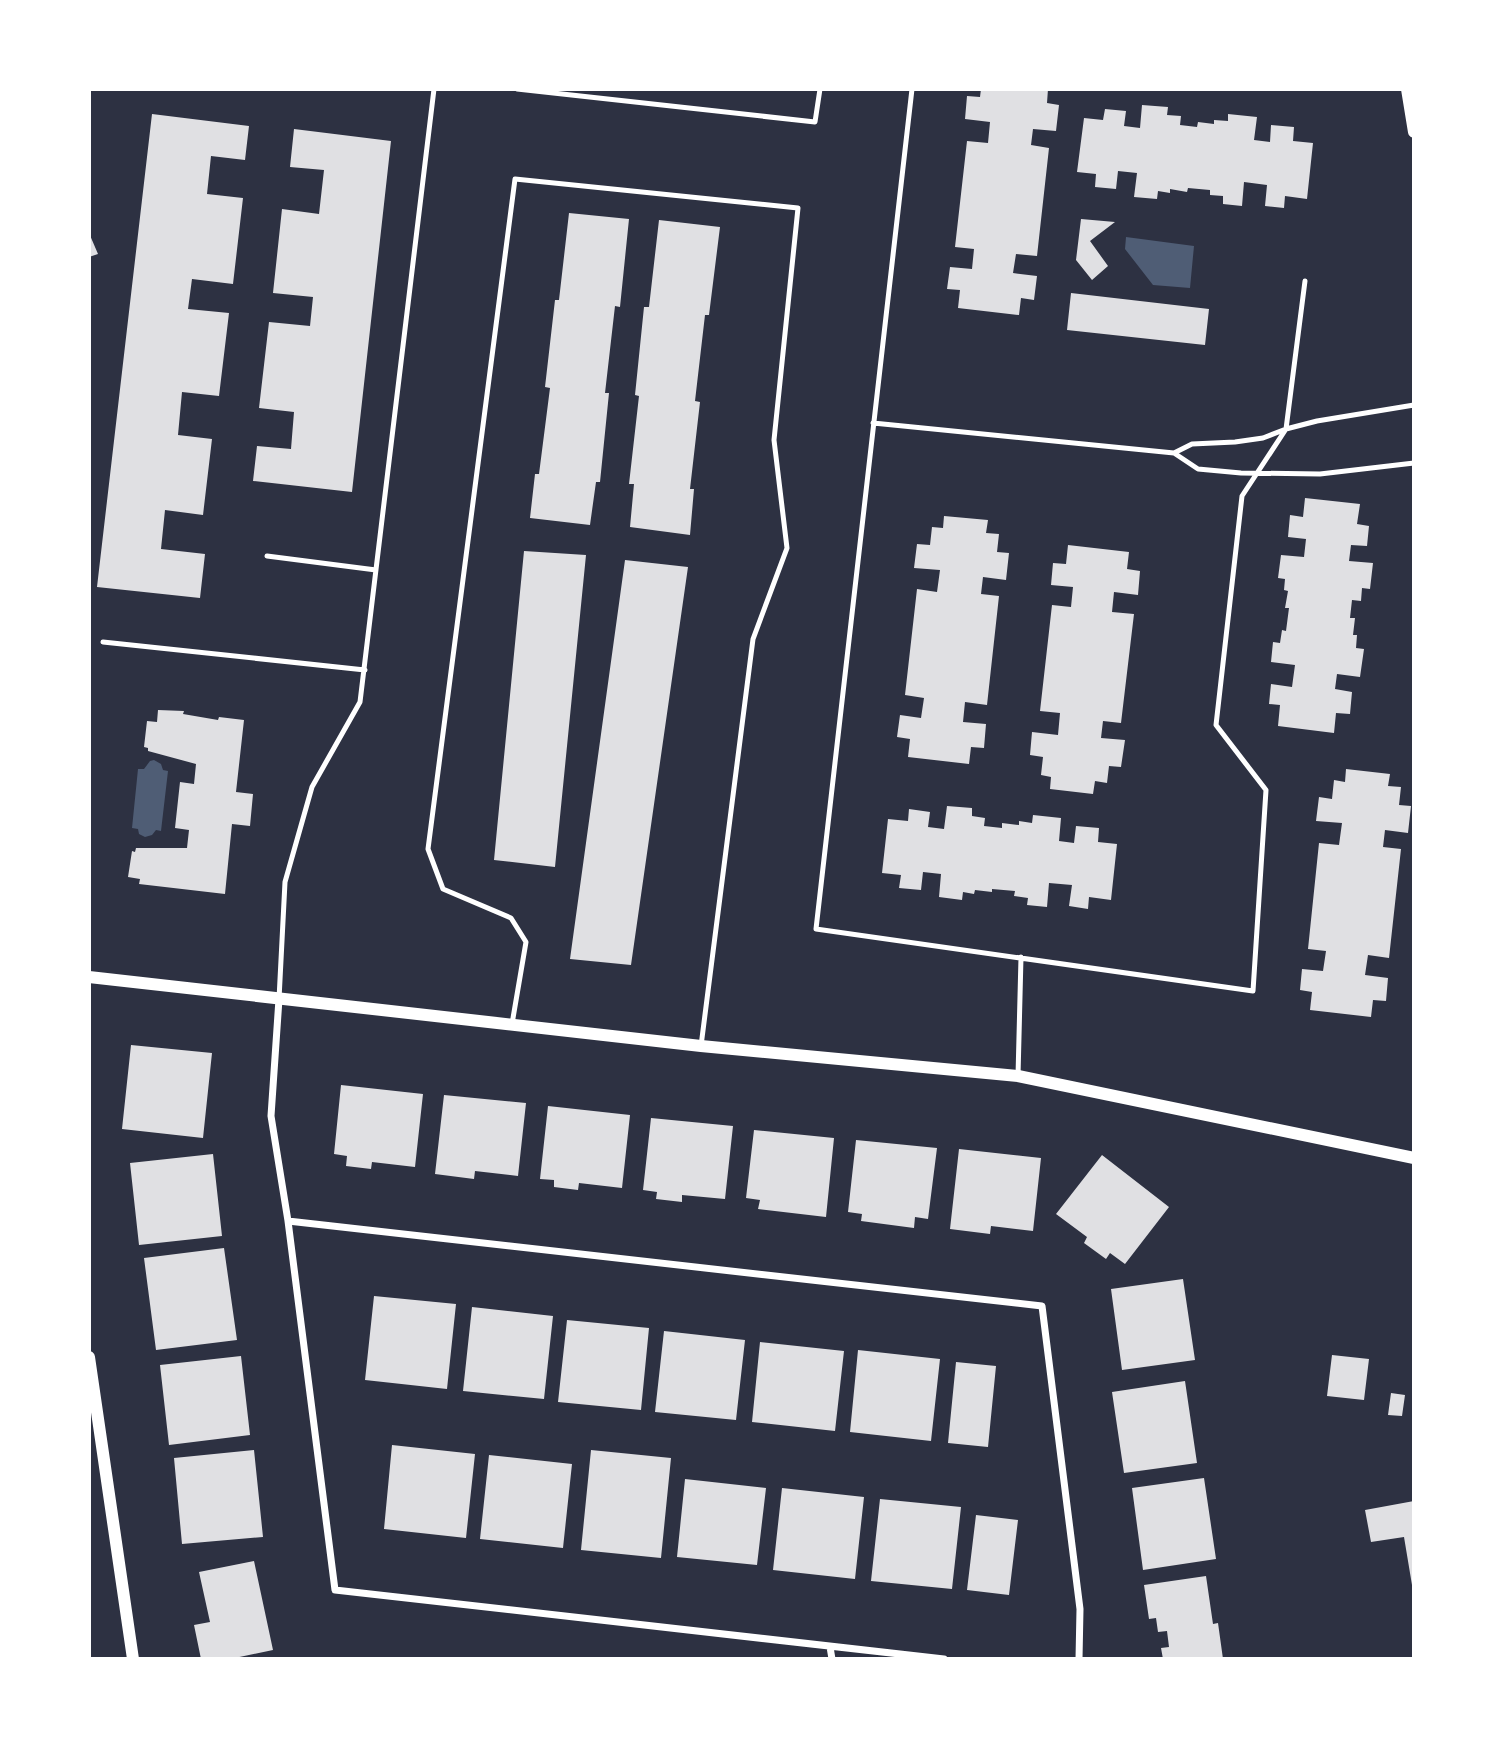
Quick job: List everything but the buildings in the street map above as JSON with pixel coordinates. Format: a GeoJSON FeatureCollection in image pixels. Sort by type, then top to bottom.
{"type":"FeatureCollection","features":[{"type":"Feature","properties":{"kind":"street"},"geometry":{"type":"LineString","coordinates":[[1407,89],[1414,132]]}},
{"type":"Feature","properties":{"kind":"street"},"geometry":{"type":"LineString","coordinates":[[89,977],[701,1046],[1018,1076],[1414,1158]]}},
{"type":"Feature","properties":{"kind":"street"},"geometry":{"type":"LineString","coordinates":[[279,999],[271,1116],[288,1221],[335,1590],[944,1659]]}},
{"type":"Feature","properties":{"kind":"street"},"geometry":{"type":"LineString","coordinates":[[288,1221],[1042,1306],[1080,1609],[1079,1659]]}},
{"type":"Feature","properties":{"kind":"street"},"geometry":{"type":"LineString","coordinates":[[89,1357],[133,1659]]}},
{"type":"Feature","properties":{"kind":"street"},"geometry":{"type":"LineString","coordinates":[[831,1647],[832,1659]]}},
{"type":"Feature","properties":{"kind":"lane"},"geometry":{"type":"LineString","coordinates":[[279,999],[285,882],[312,787],[360,702],[434,89]]}},
{"type":"Feature","properties":{"kind":"lane"},"geometry":{"type":"LineString","coordinates":[[517,89],[815,122],[820,89]]}},
{"type":"Feature","properties":{"kind":"lane"},"geometry":{"type":"LineString","coordinates":[[912,89],[816,929],[1252,990],[1266,790],[1216,725],[1242,496],[1286,429],[1305,281]]}},
{"type":"Feature","properties":{"kind":"lane"},"geometry":{"type":"LineString","coordinates":[[512,1025],[526,942],[511,918],[443,889],[428,849],[515,179],[798,208],[774,440],[787,548],[753,639],[701,1046]]}},
{"type":"Feature","properties":{"kind":"lane"},"geometry":{"type":"LineString","coordinates":[[1174,453],[1192,444],[1263,438],[1317,421],[1414,405]]}},
{"type":"Feature","properties":{"kind":"lane"},"geometry":{"type":"LineString","coordinates":[[873,423],[1174,453],[1198,469],[1321,474],[1414,463]]}},
{"type":"Feature","properties":{"kind":"lane"},"geometry":{"type":"LineString","coordinates":[[267,556],[376,570]]}},
{"type":"Feature","properties":{"kind":"lane"},"geometry":{"type":"LineString","coordinates":[[103,642],[365,670]]}},
{"type":"Feature","properties":{"kind":"lane"},"geometry":{"type":"LineString","coordinates":[[1018,1076],[1021,957]]}},
{"type":"Feature","properties":{"kind":"water"},"geometry":{"type":"Polygon","coordinates":[[[1126,237],[1194,246],[1190,288],[1153,285],[1125,249],[1126,237]]]}},
{"type":"Feature","properties":{"kind":"water"},"geometry":{"type":"Polygon","coordinates":[[[154,760],[161,764],[163,770],[168,771],[161,831],[156,830],[145,837],[139,834],[138,829],[132,828],[138,769],[144,769],[154,760]]]}}]}
